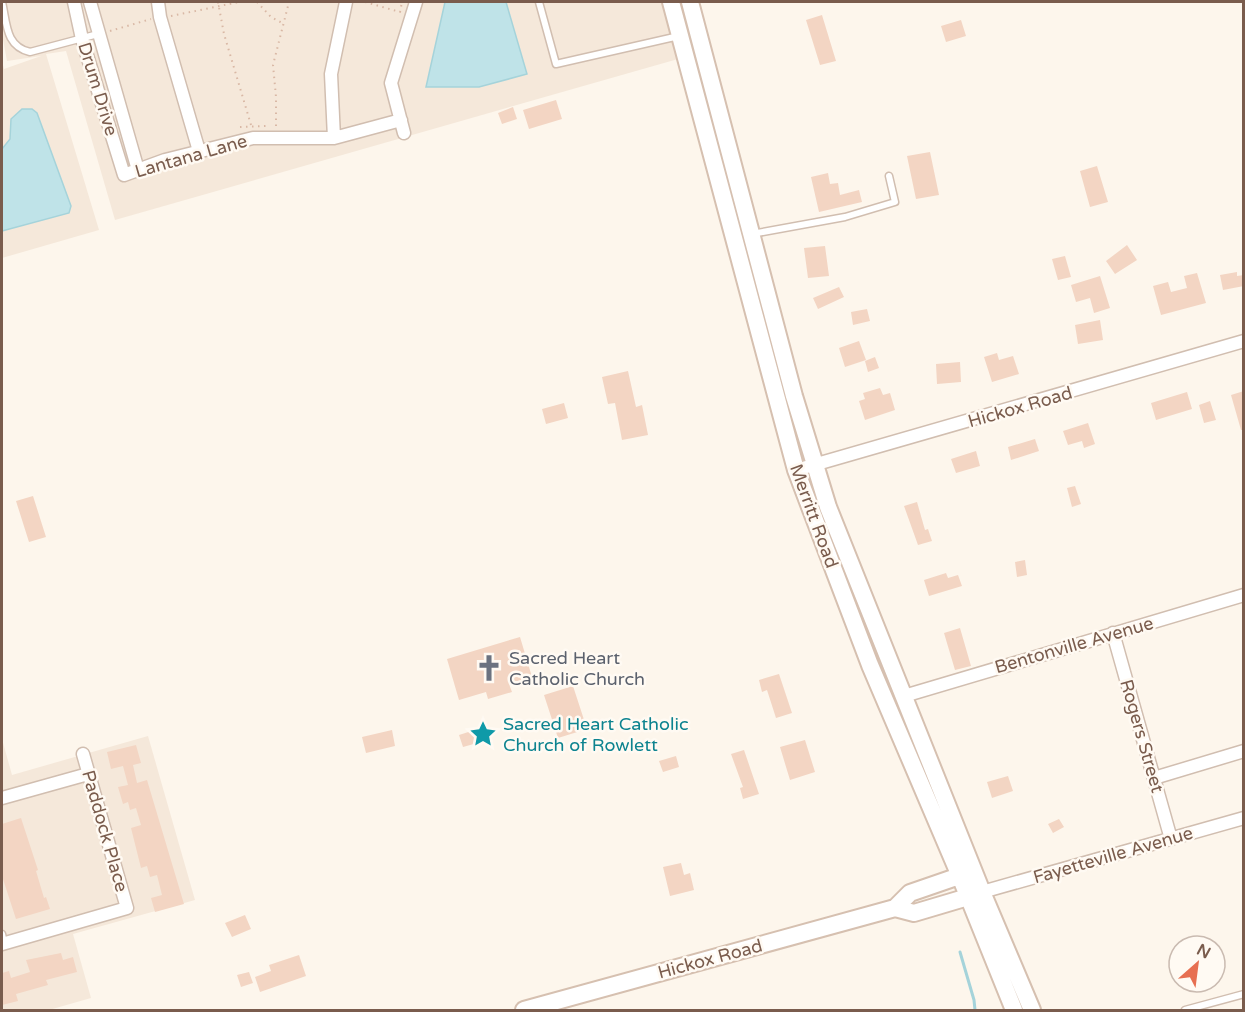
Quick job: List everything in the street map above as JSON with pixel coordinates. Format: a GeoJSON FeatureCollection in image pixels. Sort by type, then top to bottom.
{"type":"FeatureCollection","features":[{"type":"Feature","properties":{"kind":"street","name":"Drum Drive"},"geometry":{"type":"LineString","coordinates":[[74,2],[82,39],[124,175]]}},
{"type":"Feature","properties":{"kind":"street","name":"Drum Drive"},"geometry":{"type":"LineString","coordinates":[[90,2],[104,33],[138,170]]}},
{"type":"Feature","properties":{"kind":"street"},"geometry":{"type":"LineString","coordinates":[[158,2],[160,17],[199,151]]}},
{"type":"Feature","properties":{"kind":"street"},"geometry":{"type":"LineString","coordinates":[[334,138],[331,74],[346,2]]}},
{"type":"Feature","properties":{"kind":"street"},"geometry":{"type":"LineString","coordinates":[[404,133],[391,83],[416,2]]}},
{"type":"Feature","properties":{"kind":"street","name":"Merritt Road"},"geometry":{"type":"LineString","coordinates":[[671,2],[796,470],[870,665],[967,874]]}},
{"type":"Feature","properties":{"kind":"street","name":"Merritt Road"},"geometry":{"type":"LineString","coordinates":[[690,2],[814,466],[828,507],[904,696],[1014,1011]]}},
{"type":"Feature","properties":{"kind":"street","name":"Lantana Lane"},"geometry":{"type":"LineString","coordinates":[[124,175],[199,151],[252,138],[334,138],[401,120]]}},
{"type":"Feature","properties":{"kind":"street","name":"Hickox Road"},"geometry":{"type":"LineString","coordinates":[[796,470],[1244,341]]}},
{"type":"Feature","properties":{"kind":"street","name":"Bentonville Avenue"},"geometry":{"type":"LineString","coordinates":[[904,696],[1243,595]]}},
{"type":"Feature","properties":{"kind":"street","name":"Rogers Street"},"geometry":{"type":"LineString","coordinates":[[1113,633],[1171,839]]}},
{"type":"Feature","properties":{"kind":"street"},"geometry":{"type":"LineString","coordinates":[[1154,778],[1244,752]]}},
{"type":"Feature","properties":{"kind":"street","name":"Paddock Place"},"geometry":{"type":"LineString","coordinates":[[2,940],[127,908],[83,754]]}},
{"type":"Feature","properties":{"kind":"street"},"geometry":{"type":"LineString","coordinates":[[2,798],[88,774]]}},
{"type":"Feature","properties":{"kind":"street","name":"Fayetteville Avenue"},"geometry":{"type":"LineString","coordinates":[[975,895],[1244,818]]}},
{"type":"Feature","properties":{"kind":"street","name":"Hickox Road"},"geometry":{"type":"LineString","coordinates":[[524,1011],[895,908],[910,893],[967,874]]}},
{"type":"Feature","properties":{"kind":"street","name":"Merritt Road"},"geometry":{"type":"LineString","coordinates":[[975,895],[1032,1011]]}},
{"type":"Feature","properties":{"kind":"street","name":"Hickox Road"},"geometry":{"type":"LineString","coordinates":[[895,908],[914,913],[975,895]]}},
{"type":"Feature","properties":{"kind":"lane"},"geometry":{"type":"LineString","coordinates":[[2,2],[11,41],[19,49],[30,52],[104,33]]}},
{"type":"Feature","properties":{"kind":"lane"},"geometry":{"type":"LineString","coordinates":[[539,2],[556,64],[680,36]]}},
{"type":"Feature","properties":{"kind":"lane"},"geometry":{"type":"LineString","coordinates":[[751,234],[845,217],[895,202],[889,176]]}},
{"type":"Feature","properties":{"kind":"lane"},"geometry":{"type":"LineString","coordinates":[[1185,1011],[1244,994]]}},
{"type":"Feature","properties":{"kind":"path"},"geometry":{"type":"LineString","coordinates":[[218,2],[250,125]]}},
{"type":"Feature","properties":{"kind":"path"},"geometry":{"type":"LineString","coordinates":[[104,33],[160,17],[239,2]]}},
{"type":"Feature","properties":{"kind":"path"},"geometry":{"type":"LineString","coordinates":[[257,2],[271,17],[284,24]]}},
{"type":"Feature","properties":{"kind":"path"},"geometry":{"type":"LineString","coordinates":[[276,126],[273,65],[289,2]]}},
{"type":"Feature","properties":{"kind":"path"},"geometry":{"type":"LineString","coordinates":[[365,2],[400,12],[402,2]]}},
{"type":"Feature","properties":{"kind":"shaded area"},"geometry":{"type":"Polygon","coordinates":[[[2,2],[662,2],[678,59],[115,220],[66,51],[46,54],[99,230],[2,258],[2,61],[4,69],[41,56],[7,61],[2,34],[2,2]]]}},
{"type":"Feature","properties":{"kind":"shaded area"},"geometry":{"type":"Polygon","coordinates":[[[148,736],[195,900],[73,934],[91,998],[49,1010],[2,1010],[2,739],[12,775],[148,736]]]}},
{"type":"Feature","properties":{"kind":"water"},"geometry":{"type":"Polygon","coordinates":[[[445,2],[506,2],[527,74],[479,87],[426,87],[445,2]]]}},
{"type":"Feature","properties":{"kind":"water"},"geometry":{"type":"Polygon","coordinates":[[[22,109],[32,109],[37,113],[71,206],[69,213],[2,231],[2,149],[10,139],[11,119],[22,109]]]}},
{"type":"Feature","properties":{"kind":"building"},"geometry":{"type":"Polygon","coordinates":[[[822,15],[836,61],[820,65],[806,20],[822,15]]]}},
{"type":"Feature","properties":{"kind":"building"},"geometry":{"type":"Polygon","coordinates":[[[961,20],[966,36],[946,42],[941,26],[961,20]]]}},
{"type":"Feature","properties":{"kind":"building"},"geometry":{"type":"Polygon","coordinates":[[[556,100],[562,119],[529,129],[523,110],[556,100]]]}},
{"type":"Feature","properties":{"kind":"building"},"geometry":{"type":"Polygon","coordinates":[[[513,107],[517,119],[502,124],[498,113],[513,107]]]}},
{"type":"Feature","properties":{"kind":"building"},"geometry":{"type":"Polygon","coordinates":[[[930,152],[939,195],[916,199],[907,156],[930,152]]]}},
{"type":"Feature","properties":{"kind":"building"},"geometry":{"type":"Polygon","coordinates":[[[1097,166],[1108,202],[1090,207],[1080,171],[1097,166]]]}},
{"type":"Feature","properties":{"kind":"building"},"geometry":{"type":"Polygon","coordinates":[[[828,173],[830,184],[838,183],[840,195],[859,190],[862,202],[819,212],[811,177],[828,173]]]}},
{"type":"Feature","properties":{"kind":"building"},"geometry":{"type":"Polygon","coordinates":[[[1127,245],[1137,260],[1115,274],[1106,261],[1127,245]]]}},
{"type":"Feature","properties":{"kind":"building"},"geometry":{"type":"Polygon","coordinates":[[[825,246],[829,276],[808,278],[804,248],[825,246]]]}},
{"type":"Feature","properties":{"kind":"building"},"geometry":{"type":"Polygon","coordinates":[[[1065,256],[1071,277],[1058,280],[1052,259],[1065,256]]]}},
{"type":"Feature","properties":{"kind":"building"},"geometry":{"type":"Polygon","coordinates":[[[1237,272],[1237,276],[1244,275],[1244,286],[1223,290],[1220,275],[1237,272]]]}},
{"type":"Feature","properties":{"kind":"building"},"geometry":{"type":"Polygon","coordinates":[[[1197,273],[1206,303],[1161,315],[1153,286],[1168,282],[1171,292],[1187,288],[1184,276],[1197,273]]]}},
{"type":"Feature","properties":{"kind":"building"},"geometry":{"type":"Polygon","coordinates":[[[1100,276],[1110,308],[1094,313],[1090,298],[1076,302],[1071,285],[1100,276]]]}},
{"type":"Feature","properties":{"kind":"building"},"geometry":{"type":"Polygon","coordinates":[[[839,287],[844,297],[818,309],[813,298],[839,287]]]}},
{"type":"Feature","properties":{"kind":"building"},"geometry":{"type":"Polygon","coordinates":[[[867,309],[870,321],[853,325],[851,312],[867,309]]]}},
{"type":"Feature","properties":{"kind":"building"},"geometry":{"type":"Polygon","coordinates":[[[1100,320],[1103,340],[1078,344],[1075,325],[1100,320]]]}},
{"type":"Feature","properties":{"kind":"building"},"geometry":{"type":"Polygon","coordinates":[[[859,341],[866,360],[845,367],[839,348],[859,341]]]}},
{"type":"Feature","properties":{"kind":"building"},"geometry":{"type":"Polygon","coordinates":[[[997,353],[999,360],[1013,356],[1019,374],[992,382],[984,357],[997,353]]]}},
{"type":"Feature","properties":{"kind":"building"},"geometry":{"type":"Polygon","coordinates":[[[875,357],[879,368],[868,372],[865,361],[875,357]]]}},
{"type":"Feature","properties":{"kind":"building"},"geometry":{"type":"Polygon","coordinates":[[[960,362],[961,382],[937,384],[936,364],[960,362]]]}},
{"type":"Feature","properties":{"kind":"building"},"geometry":{"type":"Polygon","coordinates":[[[628,371],[636,407],[642,405],[648,435],[622,440],[615,403],[608,404],[602,377],[628,371]]]}},
{"type":"Feature","properties":{"kind":"building"},"geometry":{"type":"Polygon","coordinates":[[[880,388],[883,395],[890,393],[895,410],[865,420],[859,401],[865,399],[863,393],[880,388]]]}},
{"type":"Feature","properties":{"kind":"building"},"geometry":{"type":"Polygon","coordinates":[[[1244,391],[1244,430],[1241,430],[1231,395],[1244,391]]]}},
{"type":"Feature","properties":{"kind":"building"},"geometry":{"type":"Polygon","coordinates":[[[1187,392],[1192,409],[1156,420],[1151,403],[1187,392]]]}},
{"type":"Feature","properties":{"kind":"building"},"geometry":{"type":"Polygon","coordinates":[[[1210,401],[1216,420],[1204,423],[1199,405],[1210,401]]]}},
{"type":"Feature","properties":{"kind":"building"},"geometry":{"type":"Polygon","coordinates":[[[564,403],[568,418],[546,424],[542,409],[564,403]]]}},
{"type":"Feature","properties":{"kind":"building"},"geometry":{"type":"Polygon","coordinates":[[[1088,423],[1095,444],[1084,448],[1082,441],[1068,445],[1063,431],[1088,423]]]}},
{"type":"Feature","properties":{"kind":"building"},"geometry":{"type":"Polygon","coordinates":[[[1035,439],[1039,451],[1011,460],[1008,447],[1035,439]]]}},
{"type":"Feature","properties":{"kind":"building"},"geometry":{"type":"Polygon","coordinates":[[[976,451],[980,466],[956,473],[951,459],[976,451]]]}},
{"type":"Feature","properties":{"kind":"building"},"geometry":{"type":"Polygon","coordinates":[[[1075,486],[1081,504],[1072,507],[1067,488],[1075,486]]]}},
{"type":"Feature","properties":{"kind":"building"},"geometry":{"type":"Polygon","coordinates":[[[33,496],[46,537],[29,542],[16,501],[33,496]]]}},
{"type":"Feature","properties":{"kind":"building"},"geometry":{"type":"Polygon","coordinates":[[[917,502],[925,530],[928,529],[932,541],[918,545],[904,506],[917,502]]]}},
{"type":"Feature","properties":{"kind":"building"},"geometry":{"type":"Polygon","coordinates":[[[1025,560],[1027,575],[1017,577],[1015,562],[1025,560]]]}},
{"type":"Feature","properties":{"kind":"building"},"geometry":{"type":"Polygon","coordinates":[[[946,573],[948,578],[958,575],[962,586],[929,596],[924,580],[946,573]]]}},
{"type":"Feature","properties":{"kind":"building"},"geometry":{"type":"Polygon","coordinates":[[[960,628],[971,666],[955,670],[944,633],[960,628]]]}},
{"type":"Feature","properties":{"kind":"building","name":"Sacred Heart Catholic Church"},"geometry":{"type":"Polygon","coordinates":[[[520,637],[532,677],[509,684],[512,692],[488,699],[486,692],[459,700],[447,659],[520,637]]]}},
{"type":"Feature","properties":{"kind":"building"},"geometry":{"type":"Polygon","coordinates":[[[779,674],[792,713],[776,718],[767,690],[762,692],[759,680],[779,674]]]}},
{"type":"Feature","properties":{"kind":"building"},"geometry":{"type":"Polygon","coordinates":[[[573,686],[587,729],[558,738],[544,695],[573,686]]]}},
{"type":"Feature","properties":{"kind":"building"},"geometry":{"type":"Polygon","coordinates":[[[484,727],[488,740],[463,747],[459,735],[484,727]]]}},
{"type":"Feature","properties":{"kind":"building"},"geometry":{"type":"Polygon","coordinates":[[[392,730],[395,746],[366,753],[362,737],[392,730]]]}},
{"type":"Feature","properties":{"kind":"building"},"geometry":{"type":"Polygon","coordinates":[[[805,740],[815,772],[790,780],[780,747],[805,740]]]}},
{"type":"Feature","properties":{"kind":"building"},"geometry":{"type":"Polygon","coordinates":[[[136,745],[141,763],[133,765],[137,783],[147,780],[184,904],[155,912],[151,898],[162,895],[157,875],[150,877],[147,866],[141,868],[131,828],[141,825],[136,808],[130,810],[128,802],[123,804],[118,787],[128,785],[123,766],[111,769],[107,752],[136,745]]]}},
{"type":"Feature","properties":{"kind":"building"},"geometry":{"type":"Polygon","coordinates":[[[744,750],[759,794],[743,799],[740,788],[743,787],[731,754],[744,750]]]}},
{"type":"Feature","properties":{"kind":"building"},"geometry":{"type":"Polygon","coordinates":[[[676,756],[679,767],[663,772],[659,761],[676,756]]]}},
{"type":"Feature","properties":{"kind":"building"},"geometry":{"type":"Polygon","coordinates":[[[1008,776],[1013,791],[992,798],[987,782],[1008,776]]]}},
{"type":"Feature","properties":{"kind":"building"},"geometry":{"type":"Polygon","coordinates":[[[21,818],[38,870],[36,871],[44,898],[46,897],[50,909],[16,919],[2,876],[2,824],[21,818]]]}},
{"type":"Feature","properties":{"kind":"building"},"geometry":{"type":"Polygon","coordinates":[[[1059,819],[1064,827],[1053,833],[1048,824],[1059,819]]]}},
{"type":"Feature","properties":{"kind":"building"},"geometry":{"type":"Polygon","coordinates":[[[681,863],[684,875],[690,873],[694,890],[670,896],[663,867],[681,863]]]}},
{"type":"Feature","properties":{"kind":"building"},"geometry":{"type":"Polygon","coordinates":[[[245,915],[251,929],[232,937],[225,923],[245,915]]]}},
{"type":"Feature","properties":{"kind":"building"},"geometry":{"type":"Polygon","coordinates":[[[61,953],[63,960],[73,957],[77,972],[46,980],[48,985],[16,994],[18,1001],[2,1005],[2,973],[9,971],[11,978],[30,972],[26,960],[61,953]]]}},
{"type":"Feature","properties":{"kind":"building"},"geometry":{"type":"Polygon","coordinates":[[[299,955],[306,976],[260,992],[255,977],[271,971],[269,965],[299,955]]]}},
{"type":"Feature","properties":{"kind":"building"},"geometry":{"type":"Polygon","coordinates":[[[249,972],[253,983],[241,987],[237,975],[249,972]]]}},
{"type":"Feature","properties":{"kind":"waterway"},"geometry":{"type":"LineString","coordinates":[[960,952],[975,1010]]}},
{"type":"Feature","properties":{"kind":"place","name":"Sacred Heart Catholic Church"},"geometry":{"type":"Point","coordinates":[489,668]}},
{"type":"Feature","properties":{"kind":"place","name":"Sacred Heart Catholic Church of Rowlett"},"geometry":{"type":"Point","coordinates":[483,734]}}]}
